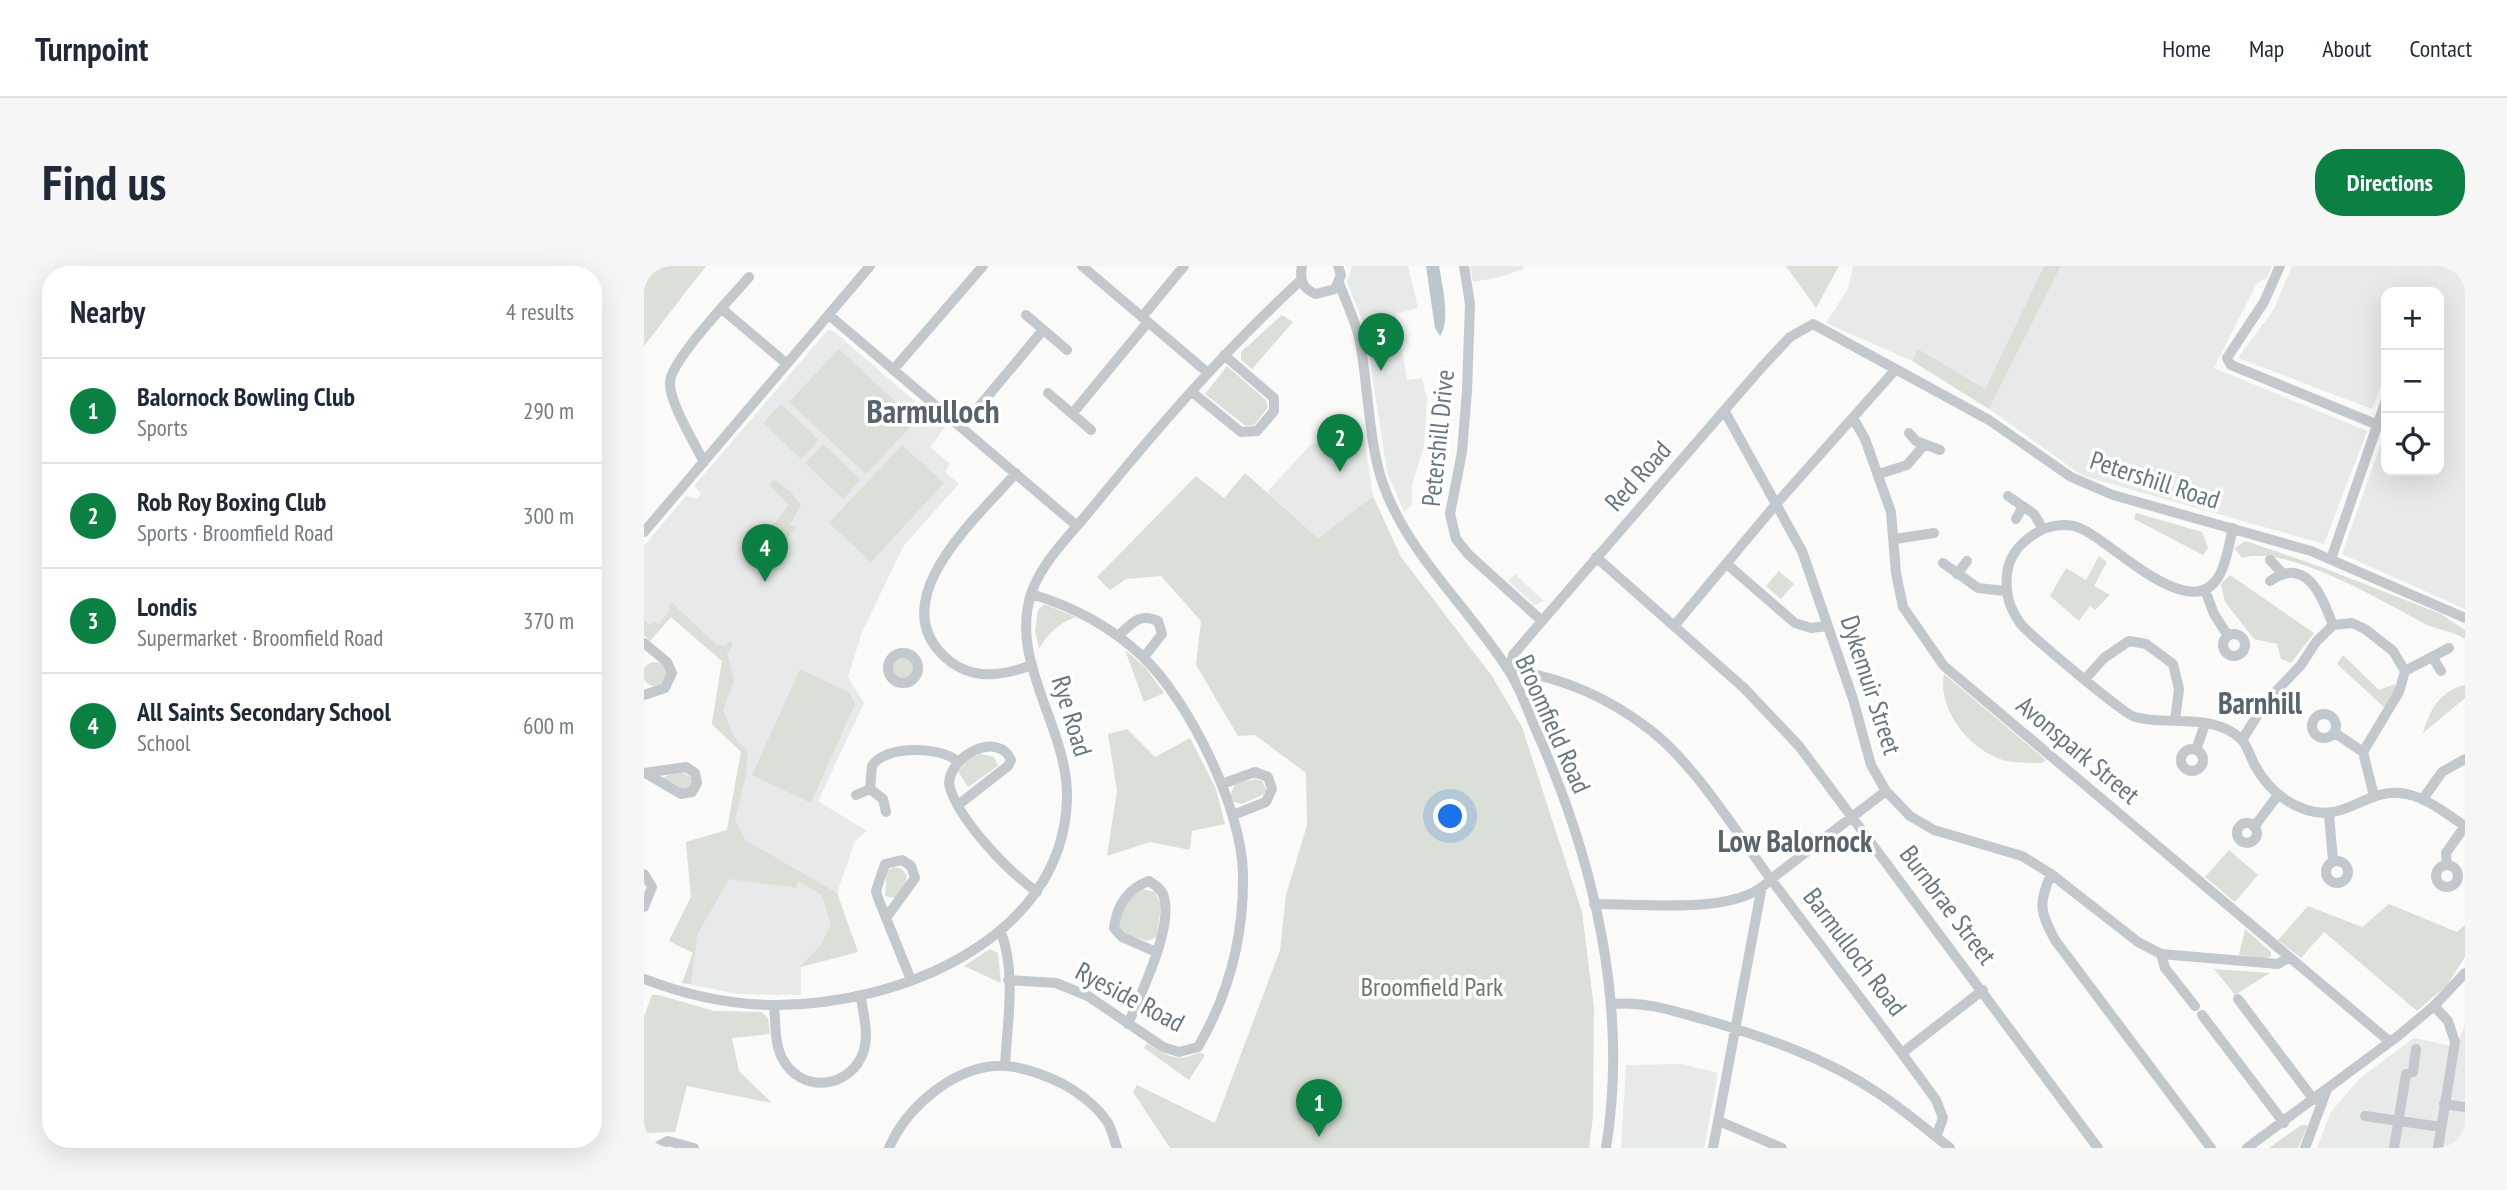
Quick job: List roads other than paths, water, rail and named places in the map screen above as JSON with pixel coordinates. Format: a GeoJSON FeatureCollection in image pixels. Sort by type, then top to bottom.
{"type":"FeatureCollection","features":[{"type":"Feature","properties":{"kind":"street"},"geometry":{"type":"LineString","coordinates":[[893,370],[983,266]]}},
{"type":"Feature","properties":{"kind":"street"},"geometry":{"type":"LineString","coordinates":[[1082,266],[1208,373]]}},
{"type":"Feature","properties":{"kind":"street"},"geometry":{"type":"LineString","coordinates":[[1072,414],[1184,266]]}},
{"type":"Feature","properties":{"kind":"street"},"geometry":{"type":"LineString","coordinates":[[1302,266],[1301,280],[1309,291]]}},
{"type":"Feature","properties":{"kind":"street","name":"Petershill Drive"},"geometry":{"type":"LineString","coordinates":[[1464,266],[1470,304],[1467,391],[1462,452],[1450,514],[1456,539],[1469,555],[1542,621]]}},
{"type":"Feature","properties":{"kind":"street"},"geometry":{"type":"LineString","coordinates":[[2280,266],[2264,302],[2227,358],[2231,365],[2378,425]]}},
{"type":"Feature","properties":{"kind":"street"},"geometry":{"type":"LineString","coordinates":[[1324,294],[1339,283],[1340,267]]}},
{"type":"Feature","properties":{"kind":"street"},"geometry":{"type":"LineString","coordinates":[[644,532],[866,268]]}},
{"type":"Feature","properties":{"kind":"street"},"geometry":{"type":"LineString","coordinates":[[704,462],[674,400],[670,382],[678,362],[749,278]]}},
{"type":"Feature","properties":{"kind":"street","name":"Rye Road"},"geometry":{"type":"LineString","coordinates":[[644,979],[691,995],[774,1005],[823,1003],[860,997],[946,965],[1000,930],[1037,892],[1060,840],[1067,785],[1061,749],[1032,665],[1026,626],[1031,594],[1045,566],[1077,526],[1208,373],[1301,280]]}},
{"type":"Feature","properties":{"kind":"street","name":"Broomfield Road"},"geometry":{"type":"LineString","coordinates":[[1339,283],[1360,340],[1382,483],[1404,527],[1509,669],[1558,780],[1594,904],[1612,1004],[1612,1085],[1606,1148]]}},
{"type":"Feature","properties":{"kind":"street"},"geometry":{"type":"LineString","coordinates":[[1283,297],[1309,291],[1324,294],[1348,310]]}},
{"type":"Feature","properties":{"kind":"street"},"geometry":{"type":"LineString","coordinates":[[722,309],[787,364]]}},
{"type":"Feature","properties":{"kind":"street"},"geometry":{"type":"LineString","coordinates":[[829,315],[1077,526]]}},
{"type":"Feature","properties":{"kind":"street"},"geometry":{"type":"LineString","coordinates":[[1026,315],[1067,350]]}},
{"type":"Feature","properties":{"kind":"street","name":"Red Road"},"geometry":{"type":"LineString","coordinates":[[1509,669],[1513,655],[1790,337],[1813,324]]}},
{"type":"Feature","properties":{"kind":"street","name":"Petershill Road"},"geometry":{"type":"LineString","coordinates":[[1813,324],[1989,420],[2071,477],[2113,495],[2234,528],[2331,559],[2465,618]]}},
{"type":"Feature","properties":{"kind":"street"},"geometry":{"type":"LineString","coordinates":[[962,427],[1043,330]]}},
{"type":"Feature","properties":{"kind":"street"},"geometry":{"type":"LineString","coordinates":[[1192,392],[1241,432],[1257,431],[1273,411],[1274,398],[1224,355]]}},
{"type":"Feature","properties":{"kind":"street"},"geometry":{"type":"LineString","coordinates":[[1674,626],[1728,565],[1777,503],[1896,369]]}},
{"type":"Feature","properties":{"kind":"street"},"geometry":{"type":"LineString","coordinates":[[1048,393],[1091,430]]}},
{"type":"Feature","properties":{"kind":"street","name":"Dykemuir Street"},"geometry":{"type":"LineString","coordinates":[[1725,412],[1802,551],[1871,765],[1886,791],[1910,816],[1934,830],[2022,856],[2051,874],[2138,942],[2161,954],[2278,964],[2288,958]]}},
{"type":"Feature","properties":{"kind":"street"},"geometry":{"type":"LineString","coordinates":[[2331,559],[2382,413]]}},
{"type":"Feature","properties":{"kind":"street","name":"Avonspark Street"},"geometry":{"type":"LineString","coordinates":[[1853,418],[1879,474],[1895,539],[1896,573],[1903,607],[1918,633],[1944,666],[2389,1041]]}},
{"type":"Feature","properties":{"kind":"street"},"geometry":{"type":"LineString","coordinates":[[1909,433],[1924,445],[1940,450]]}},
{"type":"Feature","properties":{"kind":"street"},"geometry":{"type":"LineString","coordinates":[[1879,474],[1907,466],[1924,445]]}},
{"type":"Feature","properties":{"kind":"street"},"geometry":{"type":"LineString","coordinates":[[1016,473],[954,546],[929,582],[923,612],[936,647],[955,665],[984,675],[1007,674],[1032,665]]}},
{"type":"Feature","properties":{"kind":"street"},"geometry":{"type":"LineString","coordinates":[[2008,496],[2034,514],[2043,529]]}},
{"type":"Feature","properties":{"kind":"street"},"geometry":{"type":"LineString","coordinates":[[2015,519],[2023,506]]}},
{"type":"Feature","properties":{"kind":"street"},"geometry":{"type":"LineString","coordinates":[[2234,528],[2220,576],[2205,590],[2192,594],[2173,587],[2127,562],[2080,528],[2059,525],[2043,529],[2015,550],[2008,567],[2005,591],[2022,626],[2085,678],[2115,707],[2134,717],[2205,724],[2242,740],[2260,775],[2278,795],[2304,809],[2329,815],[2374,796],[2399,793],[2423,799],[2465,826],[2446,853],[2447,864]]}},
{"type":"Feature","properties":{"kind":"street"},"geometry":{"type":"LineString","coordinates":[[1895,539],[1929,538]]}},
{"type":"Feature","properties":{"kind":"street","name":"Burnbrae Street"},"geometry":{"type":"LineString","coordinates":[[1597,557],[1744,688],[1800,746],[2098,1148]]}},
{"type":"Feature","properties":{"kind":"street"},"geometry":{"type":"LineString","coordinates":[[2270,560],[2281,573]]}},
{"type":"Feature","properties":{"kind":"street"},"geometry":{"type":"LineString","coordinates":[[1957,574],[1967,561]]}},
{"type":"Feature","properties":{"kind":"street"},"geometry":{"type":"LineString","coordinates":[[1943,563],[1978,588],[2005,591]]}},
{"type":"Feature","properties":{"kind":"street"},"geometry":{"type":"LineString","coordinates":[[1728,565],[1795,623],[1811,628],[1828,626]]}},
{"type":"Feature","properties":{"kind":"street"},"geometry":{"type":"LineString","coordinates":[[2270,581],[2281,573],[2297,572],[2311,582],[2322,598],[2333,625]]}},
{"type":"Feature","properties":{"kind":"street"},"geometry":{"type":"LineString","coordinates":[[2205,590],[2214,614],[2228,636]]}},
{"type":"Feature","properties":{"kind":"street","name":"Ryeside Road"},"geometry":{"type":"LineString","coordinates":[[1008,979],[1056,983],[1088,996],[1163,1047],[1179,1052],[1198,1047],[1209,1028],[1239,945],[1243,872],[1233,815],[1222,784],[1199,737],[1173,694],[1144,657],[1087,616],[1031,594]]}},
{"type":"Feature","properties":{"kind":"street"},"geometry":{"type":"LineString","coordinates":[[1118,636],[1136,619],[1148,616],[1158,621],[1162,634],[1144,657]]}},
{"type":"Feature","properties":{"kind":"street"},"geometry":{"type":"LineString","coordinates":[[2242,740],[2265,703],[2301,665],[2316,642],[2333,625],[2352,623],[2365,629],[2393,651],[2406,671]]}},
{"type":"Feature","properties":{"kind":"street"},"geometry":{"type":"LineString","coordinates":[[2085,678],[2104,658],[2129,641],[2146,643],[2173,664],[2179,689],[2175,720]]}},
{"type":"Feature","properties":{"kind":"street"},"geometry":{"type":"LineString","coordinates":[[644,643],[667,662],[672,673],[665,688],[644,695]]}},
{"type":"Feature","properties":{"kind":"street"},"geometry":{"type":"LineString","coordinates":[[916,660],[936,647]]}},
{"type":"Feature","properties":{"kind":"street"},"geometry":{"type":"LineString","coordinates":[[2363,752],[2399,692],[2406,671],[2449,648]]}},
{"type":"Feature","properties":{"kind":"street"},"geometry":{"type":"LineString","coordinates":[[2433,658],[2441,671]]}},
{"type":"Feature","properties":{"kind":"street","name":"Barmulloch Road"},"geometry":{"type":"LineString","coordinates":[[1509,669],[1560,680],[1593,693],[1652,731],[1706,792],[1937,1100],[1942,1118],[1936,1137]]}},
{"type":"Feature","properties":{"kind":"street"},"geometry":{"type":"LineString","coordinates":[[2196,750],[2205,724]]}},
{"type":"Feature","properties":{"kind":"street"},"geometry":{"type":"LineString","coordinates":[[2335,733],[2363,752],[2374,796]]}},
{"type":"Feature","properties":{"kind":"street"},"geometry":{"type":"LineString","coordinates":[[958,806],[1008,766],[1011,760],[1003,750],[974,749],[957,761],[949,784],[958,806],[1007,870],[1037,892]]}},
{"type":"Feature","properties":{"kind":"street"},"geometry":{"type":"LineString","coordinates":[[870,789],[872,766],[887,754],[941,751],[957,761]]}},
{"type":"Feature","properties":{"kind":"street"},"geometry":{"type":"LineString","coordinates":[[2423,799],[2442,772],[2465,759]]}},
{"type":"Feature","properties":{"kind":"street"},"geometry":{"type":"LineString","coordinates":[[1222,784],[1255,772],[1268,777],[1272,789],[1266,802],[1233,815]]}},
{"type":"Feature","properties":{"kind":"street"},"geometry":{"type":"LineString","coordinates":[[856,795],[870,789]]}},
{"type":"Feature","properties":{"kind":"street"},"geometry":{"type":"LineString","coordinates":[[870,789],[883,799],[886,812]]}},
{"type":"Feature","properties":{"kind":"street"},"geometry":{"type":"LineString","coordinates":[[1713,1148],[1761,891],[1771,879],[1886,791]]}},
{"type":"Feature","properties":{"kind":"street"},"geometry":{"type":"LineString","coordinates":[[2254,827],[2278,795]]}},
{"type":"Feature","properties":{"kind":"street"},"geometry":{"type":"LineString","coordinates":[[2329,815],[2333,860]]}},
{"type":"Feature","properties":{"kind":"street"},"geometry":{"type":"LineString","coordinates":[[886,918],[915,878],[911,866],[902,860],[885,864],[876,891],[886,918],[911,980]]}},
{"type":"Feature","properties":{"kind":"street"},"geometry":{"type":"LineString","coordinates":[[644,874],[652,887],[644,907]]}},
{"type":"Feature","properties":{"kind":"street"},"geometry":{"type":"LineString","coordinates":[[2051,874],[2042,894],[2042,914],[2055,940],[2211,1148]]}},
{"type":"Feature","properties":{"kind":"street"},"geometry":{"type":"LineString","coordinates":[[1128,1024],[1156,952],[1165,897],[1160,888],[1149,881],[1137,885],[1125,896],[1114,928],[1122,937],[1156,952]]}},
{"type":"Feature","properties":{"kind":"street"},"geometry":{"type":"LineString","coordinates":[[1594,904],[1701,906],[1761,891]]}},
{"type":"Feature","properties":{"kind":"street"},"geometry":{"type":"LineString","coordinates":[[1000,930],[1006,944],[1008,979],[1005,1066]]}},
{"type":"Feature","properties":{"kind":"street"},"geometry":{"type":"LineString","coordinates":[[2161,954],[2165,968],[2284,1123]]}},
{"type":"Feature","properties":{"kind":"street"},"geometry":{"type":"LineString","coordinates":[[2247,1148],[2326,1092],[2344,1074],[2434,1006],[2465,972]]}},
{"type":"Feature","properties":{"kind":"street"},"geometry":{"type":"LineString","coordinates":[[1902,1053],[1983,990]]}},
{"type":"Feature","properties":{"kind":"street"},"geometry":{"type":"LineString","coordinates":[[774,1005],[781,1057],[797,1076],[824,1084],[845,1077],[862,1057],[866,1032],[860,997]]}},
{"type":"Feature","properties":{"kind":"street"},"geometry":{"type":"LineString","coordinates":[[2238,999],[2314,1100]]}},
{"type":"Feature","properties":{"kind":"street"},"geometry":{"type":"LineString","coordinates":[[1612,1004],[1653,1006],[1736,1029],[1813,1057],[1877,1092],[1950,1148]]}},
{"type":"Feature","properties":{"kind":"street"},"geometry":{"type":"LineString","coordinates":[[2434,1006],[2453,1029],[2455,1042],[2438,1148]]}},
{"type":"Feature","properties":{"kind":"street"},"geometry":{"type":"LineString","coordinates":[[2453,1029],[2465,1026]]}},
{"type":"Feature","properties":{"kind":"street"},"geometry":{"type":"LineString","coordinates":[[2393,1148],[2406,1074],[2413,1072],[2416,1049]]}},
{"type":"Feature","properties":{"kind":"street"},"geometry":{"type":"LineString","coordinates":[[889,1148],[898,1127],[926,1099],[975,1071],[1005,1066],[1044,1074],[1080,1094],[1108,1123],[1117,1148]]}},
{"type":"Feature","properties":{"kind":"street"},"geometry":{"type":"LineString","coordinates":[[2305,1148],[2326,1092]]}},
{"type":"Feature","properties":{"kind":"street"},"geometry":{"type":"LineString","coordinates":[[2444,1104],[2465,1107]]}},
{"type":"Feature","properties":{"kind":"street"},"geometry":{"type":"LineString","coordinates":[[2365,1116],[2441,1127]]}},
{"type":"Feature","properties":{"kind":"street"},"geometry":{"type":"LineString","coordinates":[[1719,1121],[1782,1148]]}},
{"type":"Feature","properties":{"kind":"street"},"geometry":{"type":"LineString","coordinates":[[654,1146],[668,1141],[695,1148]]}},
{"type":"Feature","properties":{"kind":"place","name":"Londis"},"geometry":{"type":"Point","coordinates":[1381,371]}},
{"type":"Feature","properties":{"kind":"place","name":"Rob Roy Boxing Club"},"geometry":{"type":"Point","coordinates":[1340,472]}},
{"type":"Feature","properties":{"kind":"place","name":"All Saints Secondary School"},"geometry":{"type":"Point","coordinates":[765,582]}},
{"type":"Feature","properties":{"kind":"place","name":"Balornock Bowling Club"},"geometry":{"type":"Point","coordinates":[1319,1137]}},
{"type":"Feature","properties":{"kind":"district","name":"Barmulloch"},"geometry":{"type":"Point","coordinates":[933,411]}},
{"type":"Feature","properties":{"kind":"district","name":"Barnhill"},"geometry":{"type":"Point","coordinates":[2260,704]}},
{"type":"Feature","properties":{"kind":"district","name":"Low Balornock"},"geometry":{"type":"Point","coordinates":[1795,842]}},
{"type":"Feature","properties":{"kind":"park label","name":"Broomfield Park"},"geometry":{"type":"Point","coordinates":[1432,987]}}]}
